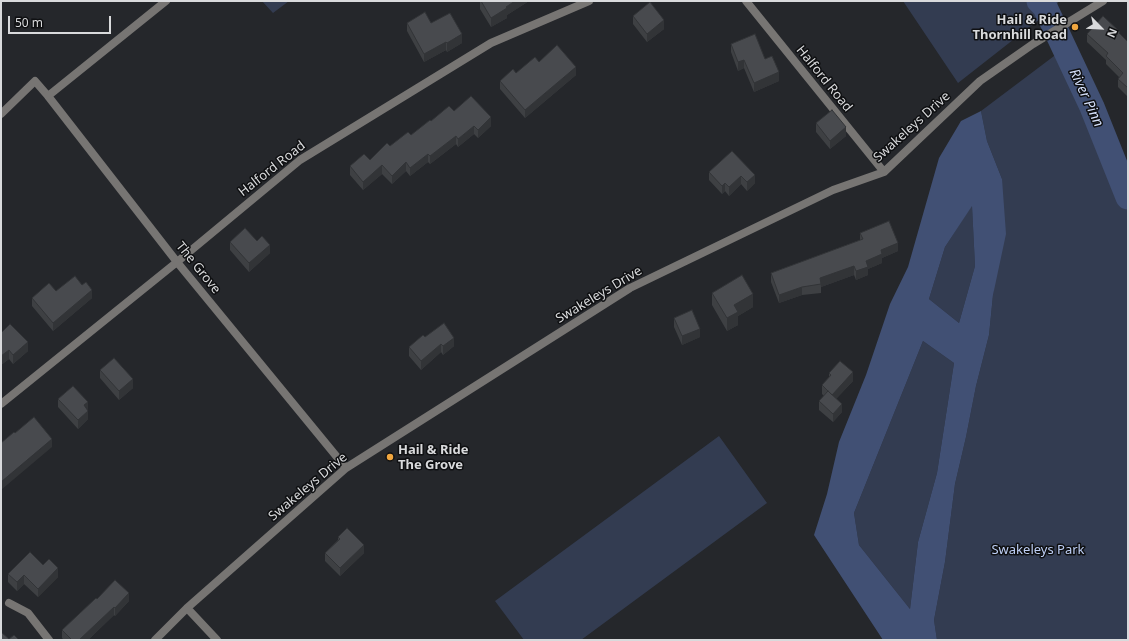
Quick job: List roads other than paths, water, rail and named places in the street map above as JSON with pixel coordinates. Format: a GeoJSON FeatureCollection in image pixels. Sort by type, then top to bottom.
{"type":"FeatureCollection","features":[{"type":"Feature","properties":{"kind":"street"},"geometry":{"type":"LineString","coordinates":[[48,96],[166,1]]}},
{"type":"Feature","properties":{"kind":"street","name":"Halford Road"},"geometry":{"type":"LineString","coordinates":[[1,404],[177,262],[300,160],[491,43],[589,1]]}},
{"type":"Feature","properties":{"kind":"street","name":"Halford Road"},"geometry":{"type":"LineString","coordinates":[[746,1],[884,172]]}},
{"type":"Feature","properties":{"kind":"street","name":"Swakeleys Drive"},"geometry":{"type":"LineString","coordinates":[[155,640],[187,608],[346,468],[630,288],[833,190],[884,172],[980,81],[1042,38],[1102,1]]}},
{"type":"Feature","properties":{"kind":"street","name":"The Grove"},"geometry":{"type":"LineString","coordinates":[[1,114],[35,81],[177,262],[346,468]]}},
{"type":"Feature","properties":{"kind":"street"},"geometry":{"type":"LineString","coordinates":[[9,603],[28,613],[49,640]]}},
{"type":"Feature","properties":{"kind":"street"},"geometry":{"type":"LineString","coordinates":[[187,608],[217,640]]}},
{"type":"Feature","properties":{"kind":"waterway","name":"River Pinn"},"geometry":{"type":"LineString","coordinates":[[1039,1],[1045,7],[1092,107],[1128,197]]}},
{"type":"Feature","properties":{"kind":"place","name":"Hail & Ride Thornhill Road"},"geometry":{"type":"Point","coordinates":[1075,27]}},
{"type":"Feature","properties":{"kind":"place","name":"Hail & Ride The Grove"},"geometry":{"type":"Point","coordinates":[390,457]}},
{"type":"Feature","properties":{"kind":"park label","name":"Swakeleys Park"},"geometry":{"type":"Point","coordinates":[1038,550]}}]}
